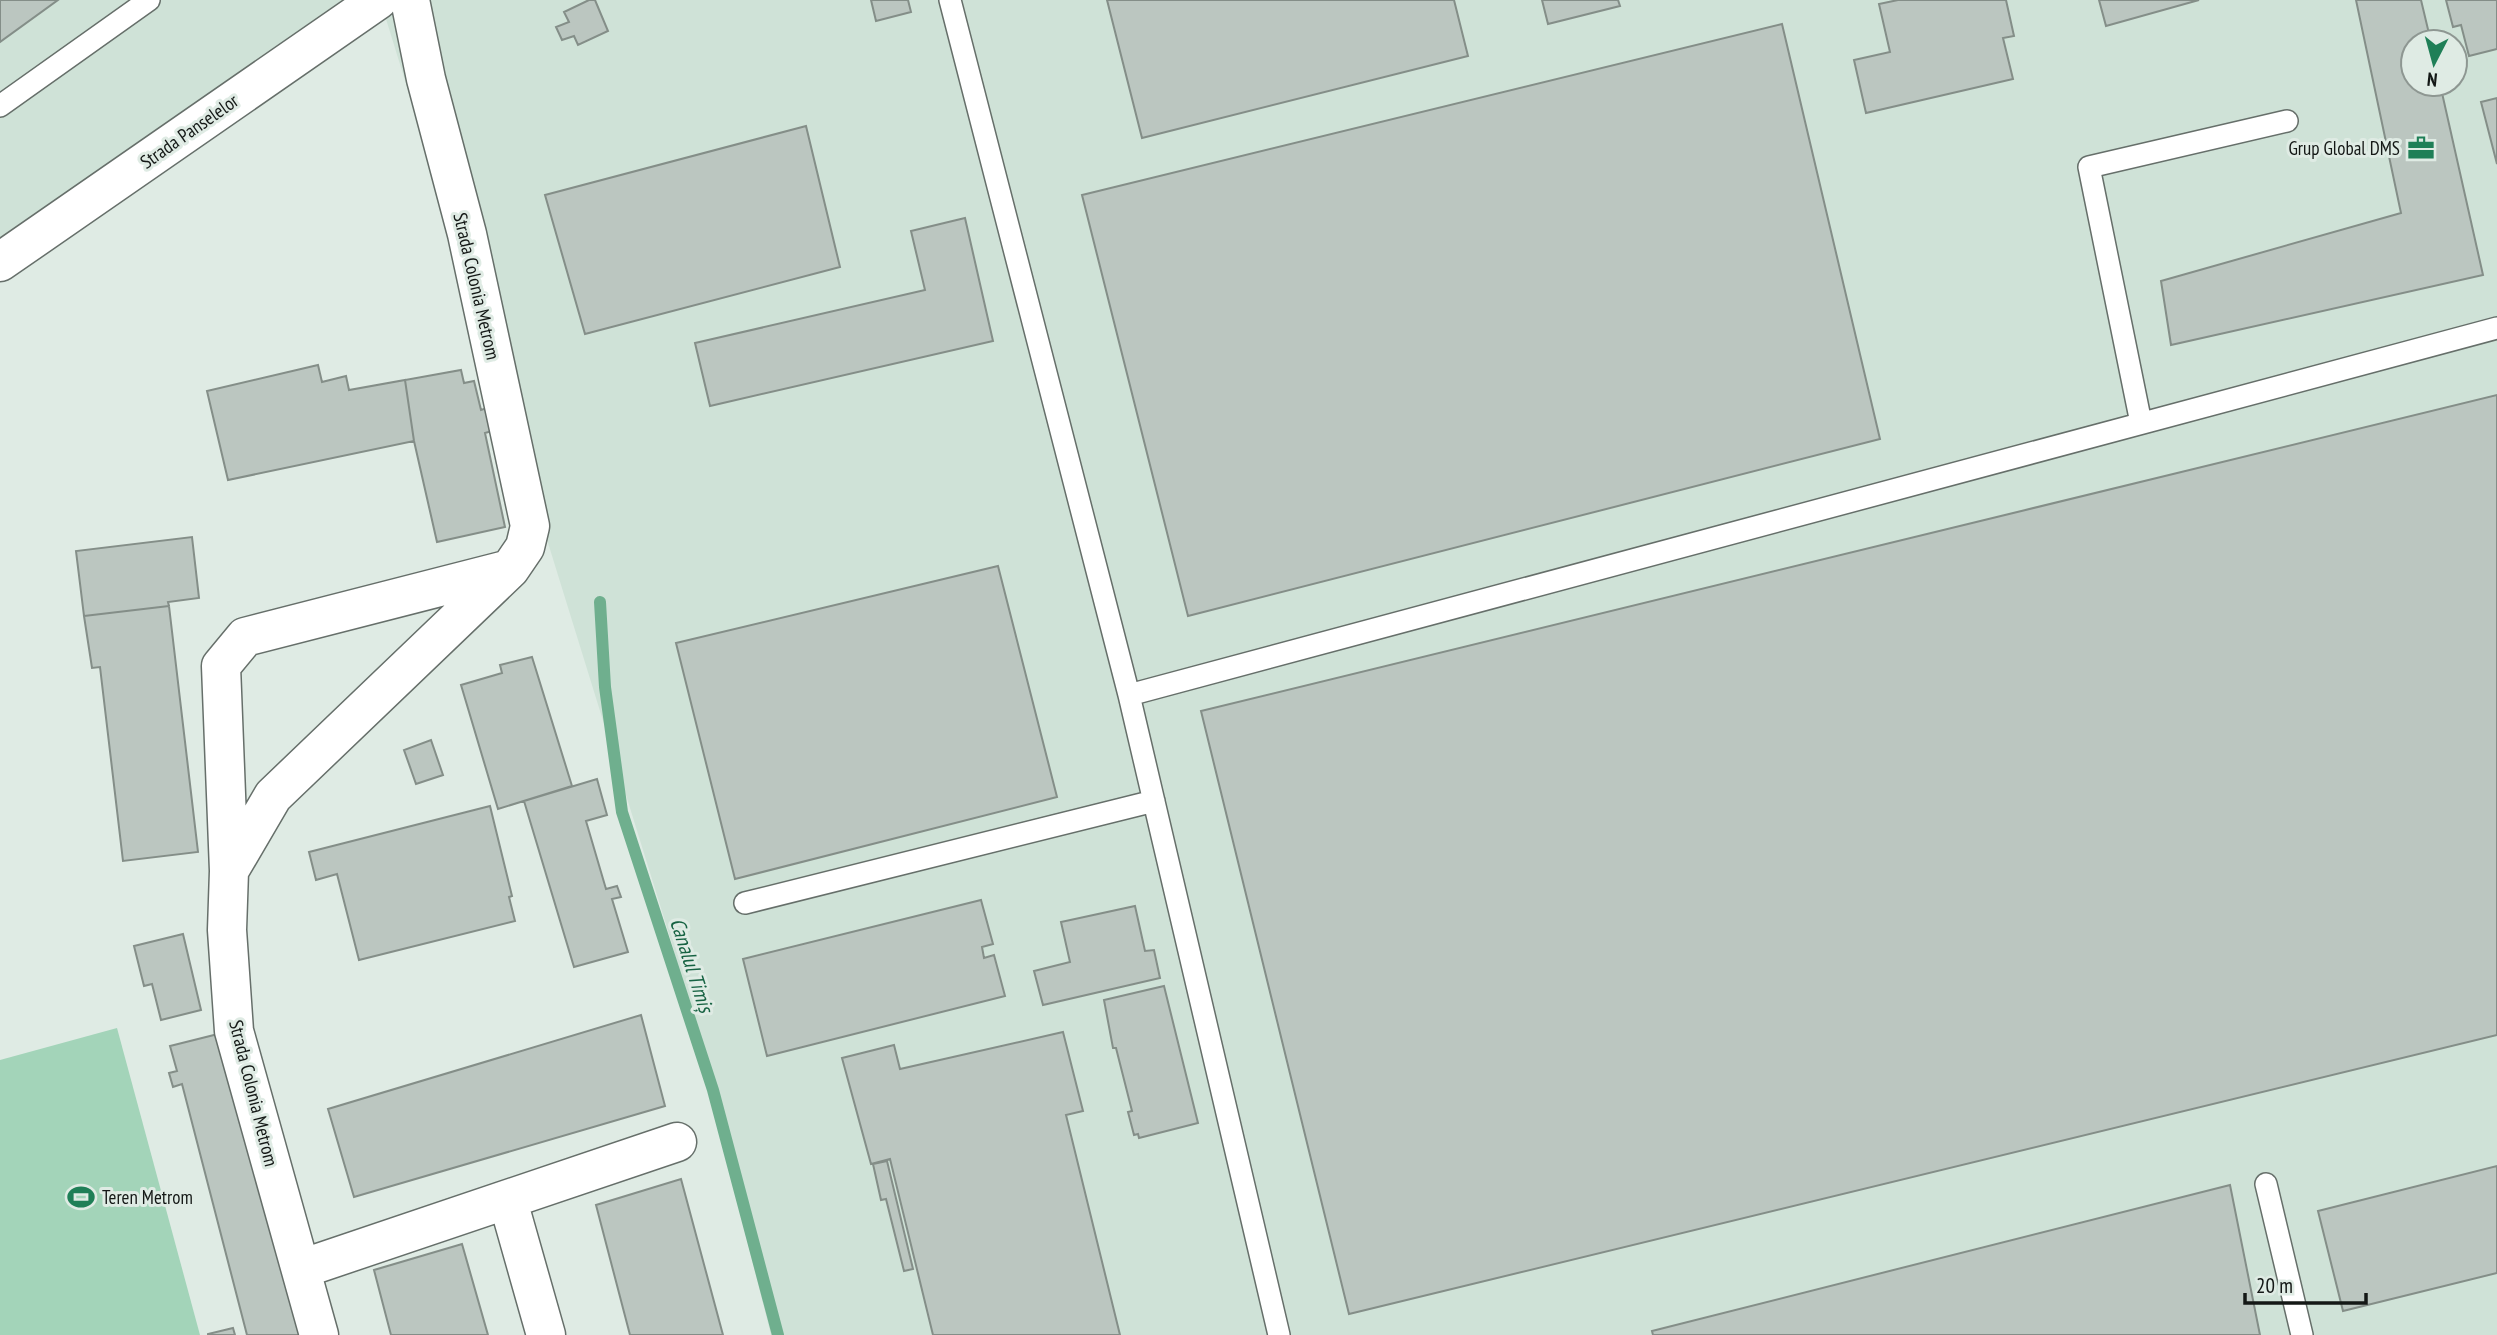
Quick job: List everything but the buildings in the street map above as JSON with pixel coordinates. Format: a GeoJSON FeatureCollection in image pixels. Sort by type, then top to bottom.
{"type":"FeatureCollection","features":[{"type":"Feature","properties":{"kind":"street","name":"Strada Panselelor"},"geometry":{"type":"LineString","coordinates":[[0,262],[378,0]]}},
{"type":"Feature","properties":{"kind":"street","name":"Strada Colonia Metrom"},"geometry":{"type":"LineString","coordinates":[[229,871],[273,796],[510,569],[525,547],[530,526],[467,234],[426,79],[410,0]]}},
{"type":"Feature","properties":{"kind":"street","name":"Strada Colonia Metrom"},"geometry":{"type":"LineString","coordinates":[[319,1335],[234,1031],[227,930],[229,871],[221,666],[245,636],[510,569]]}},
{"type":"Feature","properties":{"kind":"street"},"geometry":{"type":"LineString","coordinates":[[301,1269],[677,1142]]}},
{"type":"Feature","properties":{"kind":"street"},"geometry":{"type":"LineString","coordinates":[[508,1201],[545,1335]]}},
{"type":"Feature","properties":{"kind":"lane"},"geometry":{"type":"LineString","coordinates":[[0,106],[149,0]]}},
{"type":"Feature","properties":{"kind":"lane"},"geometry":{"type":"LineString","coordinates":[[950,0],[1129,695],[1279,1335]]}},
{"type":"Feature","properties":{"kind":"lane"},"geometry":{"type":"LineString","coordinates":[[2141,423],[2089,167],[2287,121]]}},
{"type":"Feature","properties":{"kind":"lane"},"geometry":{"type":"LineString","coordinates":[[1129,695],[2497,328]]}},
{"type":"Feature","properties":{"kind":"lane"},"geometry":{"type":"LineString","coordinates":[[745,902],[1154,802]]}},
{"type":"Feature","properties":{"kind":"lane"},"geometry":{"type":"LineString","coordinates":[[2266,1184],[2302,1335]]}},
{"type":"Feature","properties":{"kind":"shaded area"},"geometry":{"type":"Polygon","coordinates":[[[0,0],[2497,0],[2497,1335],[771,1335],[673,947],[386,19],[181,132],[0,253],[0,0]]]}},
{"type":"Feature","properties":{"kind":"green space","name":"Teren Metrom"},"geometry":{"type":"Polygon","coordinates":[[[117,1028],[200,1335],[0,1335],[0,1060],[117,1028]]]}},
{"type":"Feature","properties":{"kind":"waterway","name":"Canalul Timiș"},"geometry":{"type":"LineString","coordinates":[[600,602],[605,687],[622,812],[713,1090],[778,1335]]}},
{"type":"Feature","properties":{"kind":"place","name":"Grup Global DMS"},"geometry":{"type":"Point","coordinates":[2421,148]}},
{"type":"Feature","properties":{"kind":"place","name":"Teren Metrom"},"geometry":{"type":"Point","coordinates":[81,1197]}}]}
